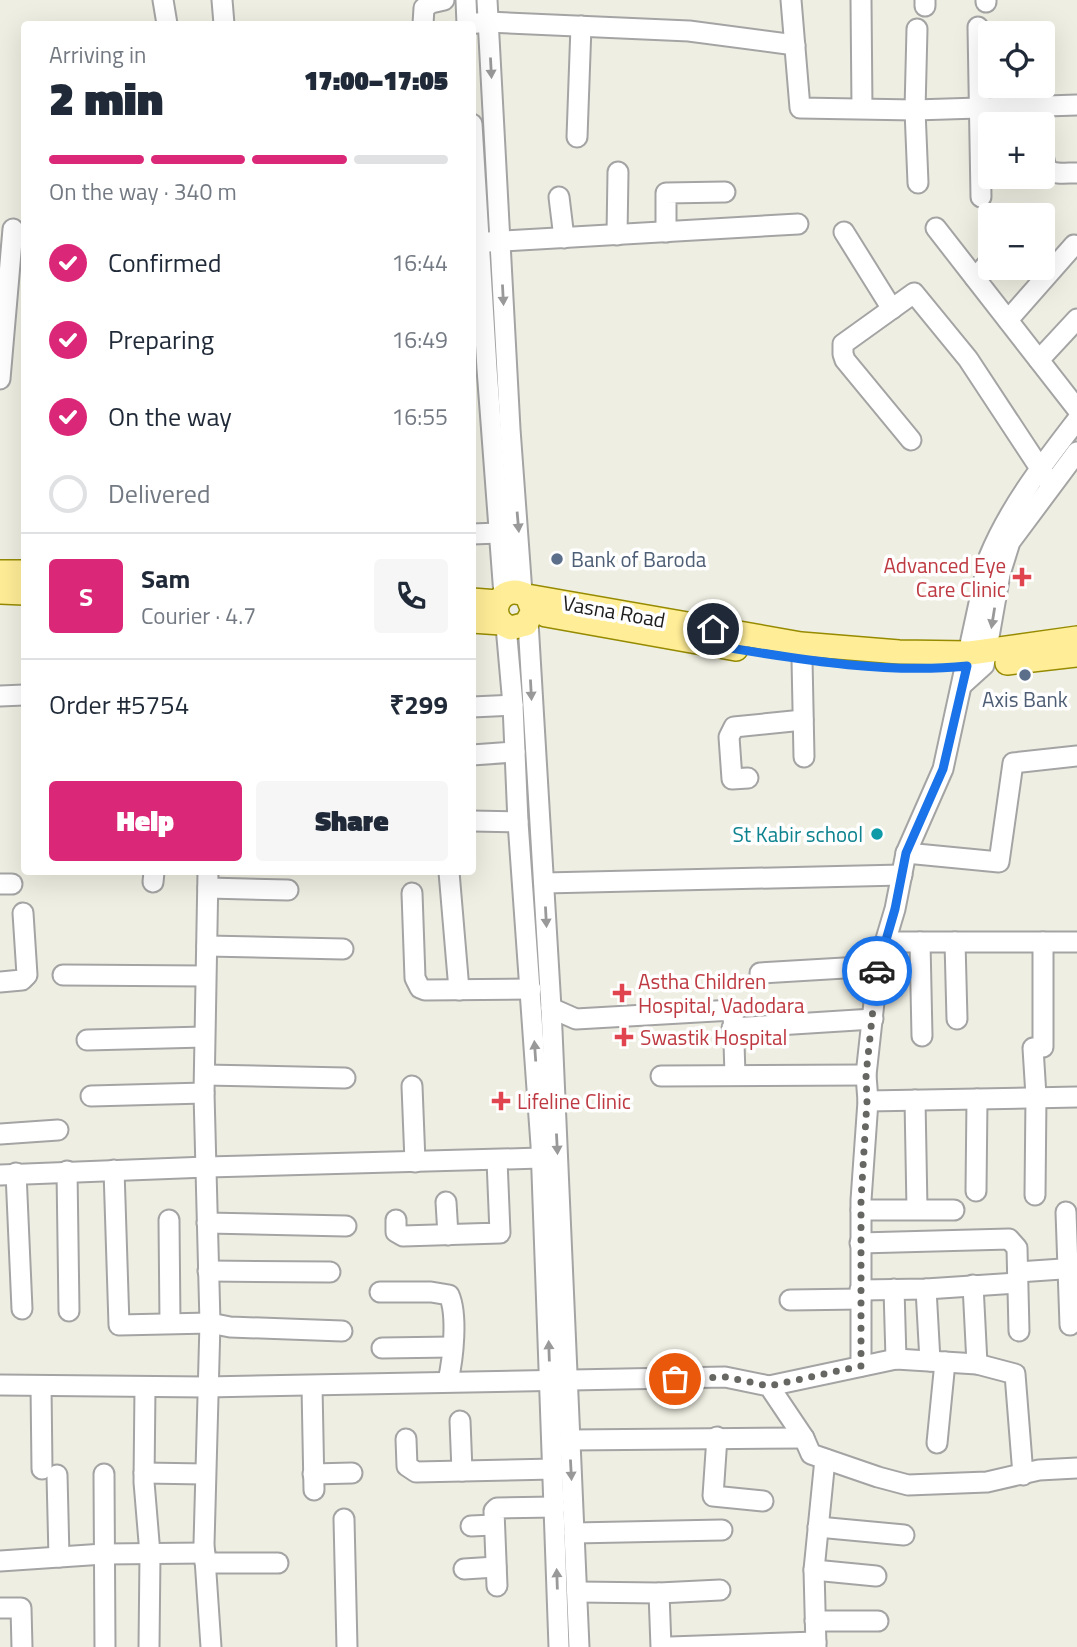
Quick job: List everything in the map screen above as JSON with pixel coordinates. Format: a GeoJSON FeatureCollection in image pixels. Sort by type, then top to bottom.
{"type":"FeatureCollection","features":[{"type":"Feature","properties":{"kind":"main road"},"geometry":{"type":"LineString","coordinates":[[0,572],[21,572]]}},
{"type":"Feature","properties":{"kind":"main road"},"geometry":{"type":"LineString","coordinates":[[0,592],[21,593]]}},
{"type":"Feature","properties":{"kind":"main road","name":"Vasna Road"},"geometry":{"type":"LineString","coordinates":[[476,601],[515,609],[693,633],[802,659],[889,667],[942,669],[1077,655]]}},
{"type":"Feature","properties":{"kind":"main road","name":"Vasna Road"},"geometry":{"type":"LineString","coordinates":[[476,620],[515,609]]}},
{"type":"Feature","properties":{"kind":"main road","name":"Vasna Road"},"geometry":{"type":"LineString","coordinates":[[693,633],[731,633],[801,644],[899,652],[974,664],[1077,638]]}},
{"type":"Feature","properties":{"kind":"street"},"geometry":{"type":"LineString","coordinates":[[163,0],[166,21]]}},
{"type":"Feature","properties":{"kind":"street"},"geometry":{"type":"LineString","coordinates":[[222,0],[224,21]]}},
{"type":"Feature","properties":{"kind":"street"},"geometry":{"type":"LineString","coordinates":[[422,21],[424,8],[444,0]]}},
{"type":"Feature","properties":{"kind":"street"},"geometry":{"type":"LineString","coordinates":[[466,0],[467,21]]}},
{"type":"Feature","properties":{"kind":"street"},"geometry":{"type":"LineString","coordinates":[[487,0],[515,609],[513,705],[518,822],[559,1380],[570,1440],[577,1592],[571,1647]]}},
{"type":"Feature","properties":{"kind":"street"},"geometry":{"type":"LineString","coordinates":[[791,0],[800,108],[915,110],[981,107],[1019,112]]}},
{"type":"Feature","properties":{"kind":"street"},"geometry":{"type":"LineString","coordinates":[[861,0],[862,108]]}},
{"type":"Feature","properties":{"kind":"street"},"geometry":{"type":"LineString","coordinates":[[476,23],[699,32],[795,45]]}},
{"type":"Feature","properties":{"kind":"street"},"geometry":{"type":"LineString","coordinates":[[577,137],[581,26]]}},
{"type":"Feature","properties":{"kind":"street"},"geometry":{"type":"LineString","coordinates":[[917,29],[915,110],[918,183]]}},
{"type":"Feature","properties":{"kind":"street"},"geometry":{"type":"LineString","coordinates":[[981,98],[981,197]]}},
{"type":"Feature","properties":{"kind":"street"},"geometry":{"type":"LineString","coordinates":[[1052,112],[1077,105]]}},
{"type":"Feature","properties":{"kind":"street"},"geometry":{"type":"LineString","coordinates":[[617,235],[618,172]]}},
{"type":"Feature","properties":{"kind":"street"},"geometry":{"type":"LineString","coordinates":[[1055,173],[1077,173]]}},
{"type":"Feature","properties":{"kind":"street"},"geometry":{"type":"LineString","coordinates":[[666,233],[666,193],[725,192]]}},
{"type":"Feature","properties":{"kind":"street"},"geometry":{"type":"LineString","coordinates":[[559,197],[564,238]]}},
{"type":"Feature","properties":{"kind":"street"},"geometry":{"type":"LineString","coordinates":[[476,215],[479,242],[477,281],[482,430],[515,609],[535,764],[544,883],[551,1008],[559,1380],[554,1469],[555,1507],[571,1647]]}},
{"type":"Feature","properties":{"kind":"street"},"geometry":{"type":"LineString","coordinates":[[479,242],[798,224]]}},
{"type":"Feature","properties":{"kind":"street"},"geometry":{"type":"LineString","coordinates":[[936,228],[1077,409]]}},
{"type":"Feature","properties":{"kind":"street"},"geometry":{"type":"LineString","coordinates":[[0,379],[12,229]]}},
{"type":"Feature","properties":{"kind":"street"},"geometry":{"type":"LineString","coordinates":[[844,232],[892,309]]}},
{"type":"Feature","properties":{"kind":"street"},"geometry":{"type":"LineString","coordinates":[[1008,320],[1074,245]]}},
{"type":"Feature","properties":{"kind":"street"},"geometry":{"type":"LineString","coordinates":[[975,278],[978,275]]}},
{"type":"Feature","properties":{"kind":"street"},"geometry":{"type":"LineString","coordinates":[[911,440],[843,354],[843,344],[914,293],[968,359],[1051,485]]}},
{"type":"Feature","properties":{"kind":"street"},"geometry":{"type":"LineString","coordinates":[[1039,360],[1077,319]]}},
{"type":"Feature","properties":{"kind":"street"},"geometry":{"type":"LineString","coordinates":[[974,664],[989,557],[999,532],[1039,469],[1077,419]]}},
{"type":"Feature","properties":{"kind":"street"},"geometry":{"type":"LineString","coordinates":[[861,1366],[860,1242],[866,1075],[878,966],[906,853],[943,769],[1004,558],[1017,530],[1077,452]]}},
{"type":"Feature","properties":{"kind":"street"},"geometry":{"type":"LineString","coordinates":[[476,534],[499,533]]}},
{"type":"Feature","properties":{"kind":"street"},"geometry":{"type":"LineString","coordinates":[[802,659],[804,757]]}},
{"type":"Feature","properties":{"kind":"street"},"geometry":{"type":"LineString","coordinates":[[0,696],[21,695]]}},
{"type":"Feature","properties":{"kind":"street"},"geometry":{"type":"LineString","coordinates":[[476,707],[513,705]]}},
{"type":"Feature","properties":{"kind":"street"},"geometry":{"type":"LineString","coordinates":[[748,778],[732,779],[729,737],[734,727],[741,724],[803,720]]}},
{"type":"Feature","properties":{"kind":"street"},"geometry":{"type":"LineString","coordinates":[[476,755],[515,752]]}},
{"type":"Feature","properties":{"kind":"street"},"geometry":{"type":"LineString","coordinates":[[906,853],[999,862],[1013,763],[1077,756]]}},
{"type":"Feature","properties":{"kind":"street"},"geometry":{"type":"LineString","coordinates":[[476,821],[518,822]]}},
{"type":"Feature","properties":{"kind":"street"},"geometry":{"type":"LineString","coordinates":[[449,875],[459,990]]}},
{"type":"Feature","properties":{"kind":"street"},"geometry":{"type":"LineString","coordinates":[[544,883],[902,875]]}},
{"type":"Feature","properties":{"kind":"street"},"geometry":{"type":"LineString","coordinates":[[211,1647],[205,1558],[209,1323],[204,1037],[208,880],[288,890]]}},
{"type":"Feature","properties":{"kind":"street"},"geometry":{"type":"LineString","coordinates":[[412,892],[416,983],[425,990],[531,989]]}},
{"type":"Feature","properties":{"kind":"street"},"geometry":{"type":"LineString","coordinates":[[0,982],[22,980],[27,975],[23,913]]}},
{"type":"Feature","properties":{"kind":"street"},"geometry":{"type":"LineString","coordinates":[[886,942],[1077,942]]}},
{"type":"Feature","properties":{"kind":"street"},"geometry":{"type":"LineString","coordinates":[[920,942],[922,1036]]}},
{"type":"Feature","properties":{"kind":"street"},"geometry":{"type":"LineString","coordinates":[[956,942],[957,1020]]}},
{"type":"Feature","properties":{"kind":"street"},"geometry":{"type":"LineString","coordinates":[[1035,1195],[1043,942]]}},
{"type":"Feature","properties":{"kind":"street"},"geometry":{"type":"LineString","coordinates":[[207,946],[343,949]]}},
{"type":"Feature","properties":{"kind":"street"},"geometry":{"type":"LineString","coordinates":[[760,973],[878,966]]}},
{"type":"Feature","properties":{"kind":"street"},"geometry":{"type":"LineString","coordinates":[[63,975],[205,976]]}},
{"type":"Feature","properties":{"kind":"street"},"geometry":{"type":"LineString","coordinates":[[551,1008],[576,1019],[733,1010],[734,1075]]}},
{"type":"Feature","properties":{"kind":"street"},"geometry":{"type":"LineString","coordinates":[[732,1028],[873,1019]]}},
{"type":"Feature","properties":{"kind":"street"},"geometry":{"type":"LineString","coordinates":[[87,1040],[204,1037]]}},
{"type":"Feature","properties":{"kind":"street"},"geometry":{"type":"LineString","coordinates":[[661,1076],[866,1075]]}},
{"type":"Feature","properties":{"kind":"street"},"geometry":{"type":"LineString","coordinates":[[91,1096],[204,1084],[345,1078]]}},
{"type":"Feature","properties":{"kind":"street"},"geometry":{"type":"LineString","coordinates":[[412,1086],[415,1162]]}},
{"type":"Feature","properties":{"kind":"street"},"geometry":{"type":"LineString","coordinates":[[867,1101],[1077,1097]]}},
{"type":"Feature","properties":{"kind":"street"},"geometry":{"type":"LineString","coordinates":[[976,1099],[976,1191]]}},
{"type":"Feature","properties":{"kind":"street"},"geometry":{"type":"LineString","coordinates":[[915,1100],[917,1209]]}},
{"type":"Feature","properties":{"kind":"street"},"geometry":{"type":"LineString","coordinates":[[0,1134],[58,1130]]}},
{"type":"Feature","properties":{"kind":"street"},"geometry":{"type":"LineString","coordinates":[[22,1309],[8,1174],[541,1158]]}},
{"type":"Feature","properties":{"kind":"street"},"geometry":{"type":"LineString","coordinates":[[396,1220],[396,1232],[403,1236],[500,1233],[496,1160]]}},
{"type":"Feature","properties":{"kind":"street"},"geometry":{"type":"LineString","coordinates":[[114,1170],[119,1325],[209,1323],[230,1327],[342,1331]]}},
{"type":"Feature","properties":{"kind":"street"},"geometry":{"type":"LineString","coordinates":[[67,1171],[69,1311]]}},
{"type":"Feature","properties":{"kind":"street"},"geometry":{"type":"LineString","coordinates":[[446,1202],[447,1235]]}},
{"type":"Feature","properties":{"kind":"street"},"geometry":{"type":"LineString","coordinates":[[861,1210],[954,1210]]}},
{"type":"Feature","properties":{"kind":"street"},"geometry":{"type":"LineString","coordinates":[[1066,1212],[1072,1268],[1069,1325]]}},
{"type":"Feature","properties":{"kind":"street"},"geometry":{"type":"LineString","coordinates":[[169,1220],[170,1323]]}},
{"type":"Feature","properties":{"kind":"street"},"geometry":{"type":"LineString","coordinates":[[207,1223],[346,1226]]}},
{"type":"Feature","properties":{"kind":"street"},"geometry":{"type":"LineString","coordinates":[[860,1242],[1009,1239],[1017,1248],[1019,1331]]}},
{"type":"Feature","properties":{"kind":"street"},"geometry":{"type":"LineString","coordinates":[[790,1300],[894,1289],[973,1285],[1072,1268]]}},
{"type":"Feature","properties":{"kind":"street"},"geometry":{"type":"LineString","coordinates":[[208,1271],[330,1272]]}},
{"type":"Feature","properties":{"kind":"street"},"geometry":{"type":"LineString","coordinates":[[973,1285],[977,1364]]}},
{"type":"Feature","properties":{"kind":"street"},"geometry":{"type":"LineString","coordinates":[[894,1289],[896,1359]]}},
{"type":"Feature","properties":{"kind":"street"},"geometry":{"type":"LineString","coordinates":[[926,1289],[938,1362],[937,1443]]}},
{"type":"Feature","properties":{"kind":"street"},"geometry":{"type":"LineString","coordinates":[[380,1292],[431,1292],[449,1295],[453,1305],[448,1381]]}},
{"type":"Feature","properties":{"kind":"street"},"geometry":{"type":"LineString","coordinates":[[382,1348],[452,1347]]}},
{"type":"Feature","properties":{"kind":"street"},"geometry":{"type":"LineString","coordinates":[[0,1385],[312,1386],[725,1377],[769,1386],[896,1359],[977,1364],[1016,1374],[1023,1475]]}},
{"type":"Feature","properties":{"kind":"street"},"geometry":{"type":"LineString","coordinates":[[41,1386],[58,1557]]}},
{"type":"Feature","properties":{"kind":"street"},"geometry":{"type":"LineString","coordinates":[[312,1386],[314,1482],[352,1473]]}},
{"type":"Feature","properties":{"kind":"street"},"geometry":{"type":"LineString","coordinates":[[769,1386],[804,1438],[811,1454],[908,1485],[987,1482],[1039,1470],[1077,1468]]}},
{"type":"Feature","properties":{"kind":"street"},"geometry":{"type":"LineString","coordinates":[[145,1387],[144,1473],[149,1554],[149,1647]]}},
{"type":"Feature","properties":{"kind":"street"},"geometry":{"type":"LineString","coordinates":[[460,1421],[462,1471]]}},
{"type":"Feature","properties":{"kind":"street"},"geometry":{"type":"LineString","coordinates":[[717,1437],[713,1496],[763,1501]]}},
{"type":"Feature","properties":{"kind":"street"},"geometry":{"type":"LineString","coordinates":[[570,1440],[804,1438]]}},
{"type":"Feature","properties":{"kind":"street"},"geometry":{"type":"LineString","coordinates":[[406,1439],[407,1466],[416,1472],[554,1469]]}},
{"type":"Feature","properties":{"kind":"street"},"geometry":{"type":"LineString","coordinates":[[670,1647],[816,1645],[814,1570],[825,1459]]}},
{"type":"Feature","properties":{"kind":"street"},"geometry":{"type":"LineString","coordinates":[[144,1473],[205,1474]]}},
{"type":"Feature","properties":{"kind":"street"},"geometry":{"type":"LineString","coordinates":[[104,1474],[105,1647]]}},
{"type":"Feature","properties":{"kind":"street"},"geometry":{"type":"LineString","coordinates":[[464,1569],[497,1577],[493,1515],[497,1508],[555,1507]]}},
{"type":"Feature","properties":{"kind":"street"},"geometry":{"type":"LineString","coordinates":[[344,1519],[347,1647]]}},
{"type":"Feature","properties":{"kind":"street"},"geometry":{"type":"LineString","coordinates":[[471,1525],[494,1525]]}},
{"type":"Feature","properties":{"kind":"street"},"geometry":{"type":"LineString","coordinates":[[818,1527],[904,1535]]}},
{"type":"Feature","properties":{"kind":"street"},"geometry":{"type":"LineString","coordinates":[[574,1533],[722,1530]]}},
{"type":"Feature","properties":{"kind":"street"},"geometry":{"type":"LineString","coordinates":[[0,1561],[104,1554],[149,1554],[278,1563]]}},
{"type":"Feature","properties":{"kind":"street"},"geometry":{"type":"LineString","coordinates":[[814,1570],[876,1576]]}},
{"type":"Feature","properties":{"kind":"street"},"geometry":{"type":"LineString","coordinates":[[577,1592],[720,1590]]}},
{"type":"Feature","properties":{"kind":"street"},"geometry":{"type":"LineString","coordinates":[[659,1592],[662,1647]]}},
{"type":"Feature","properties":{"kind":"street"},"geometry":{"type":"LineString","coordinates":[[0,1608],[21,1608],[22,1647]]}},
{"type":"Feature","properties":{"kind":"street"},"geometry":{"type":"LineString","coordinates":[[815,1622],[878,1621]]}},
{"type":"Feature","properties":{"kind":"way so far"},"geometry":{"type":"LineString","coordinates":[[675,1379],[725,1377],[769,1386],[861,1366],[861,1200],[866,1075],[877,971]]}},
{"type":"Feature","properties":{"kind":"place","name":"Bank of Baroda"},"geometry":{"type":"Point","coordinates":[557,559]}},
{"type":"Feature","properties":{"kind":"place","name":"Advanced Eye Care Clinic"},"geometry":{"type":"Point","coordinates":[1022,577]}},
{"type":"Feature","properties":{"kind":"place","name":"Axis Bank"},"geometry":{"type":"Point","coordinates":[1025,675]}},
{"type":"Feature","properties":{"kind":"place","name":"St Kabir school"},"geometry":{"type":"Point","coordinates":[877,834]}},
{"type":"Feature","properties":{"kind":"place","name":"Astha Children Hospital, Vadodara"},"geometry":{"type":"Point","coordinates":[622,993]}},
{"type":"Feature","properties":{"kind":"place","name":"Swastik Hospital"},"geometry":{"type":"Point","coordinates":[624,1037]}},
{"type":"Feature","properties":{"kind":"place","name":"Lifeline Clinic"},"geometry":{"type":"Point","coordinates":[501,1101]}},
{"type":"Feature","properties":{"kind":"route"},"geometry":{"type":"LineString","coordinates":[[713,629],[694,625],[692,642],[802,659],[889,667],[942,669],[967,666],[943,769],[906,853],[895,909],[877,971]]}}]}
